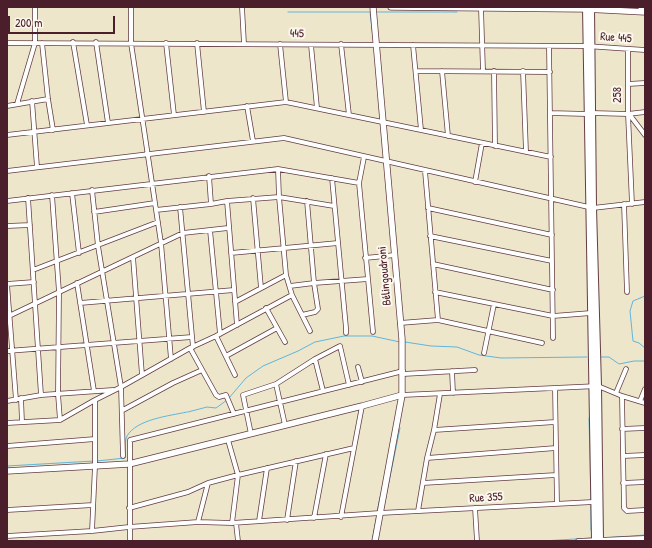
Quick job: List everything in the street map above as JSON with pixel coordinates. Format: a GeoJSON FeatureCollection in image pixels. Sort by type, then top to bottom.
{"type":"FeatureCollection","features":[{"type":"Feature","properties":{"kind":"main road"},"geometry":{"type":"LineString","coordinates":[[588,8],[591,313],[595,386],[593,502],[597,540]]}},
{"type":"Feature","properties":{"kind":"main road"},"geometry":{"type":"LineString","coordinates":[[591,208],[597,540]]}},
{"type":"Feature","properties":{"kind":"street"},"geometry":{"type":"LineString","coordinates":[[17,104],[35,43],[35,7]]}},
{"type":"Feature","properties":{"kind":"street"},"geometry":{"type":"LineString","coordinates":[[131,7],[131,43],[161,243],[171,359]]}},
{"type":"Feature","properties":{"kind":"street"},"geometry":{"type":"LineString","coordinates":[[242,7],[244,44]]}},
{"type":"Feature","properties":{"kind":"street","name":"Bélingoudroni"},"geometry":{"type":"LineString","coordinates":[[373,7],[402,339],[403,372],[402,395],[375,541]]}},
{"type":"Feature","properties":{"kind":"street"},"geometry":{"type":"LineString","coordinates":[[391,7],[588,8],[645,12]]}},
{"type":"Feature","properties":{"kind":"street"},"geometry":{"type":"LineString","coordinates":[[481,8],[483,71]]}},
{"type":"Feature","properties":{"kind":"street"},"geometry":{"type":"LineString","coordinates":[[73,42],[87,125]]}},
{"type":"Feature","properties":{"kind":"street"},"geometry":{"type":"LineString","coordinates":[[96,42],[108,123]]}},
{"type":"Feature","properties":{"kind":"street","name":"445"},"geometry":{"type":"LineString","coordinates":[[7,43],[96,42],[589,47]]}},
{"type":"Feature","properties":{"kind":"street"},"geometry":{"type":"LineString","coordinates":[[42,43],[53,130]]}},
{"type":"Feature","properties":{"kind":"street"},"geometry":{"type":"LineString","coordinates":[[166,43],[174,115]]}},
{"type":"Feature","properties":{"kind":"street"},"geometry":{"type":"LineString","coordinates":[[197,43],[204,112]]}},
{"type":"Feature","properties":{"kind":"street"},"geometry":{"type":"LineString","coordinates":[[280,44],[286,102]]}},
{"type":"Feature","properties":{"kind":"street"},"geometry":{"type":"LineString","coordinates":[[341,44],[349,115]]}},
{"type":"Feature","properties":{"kind":"street"},"geometry":{"type":"LineString","coordinates":[[311,45],[317,108]]}},
{"type":"Feature","properties":{"kind":"street"},"geometry":{"type":"LineString","coordinates":[[413,45],[421,130]]}},
{"type":"Feature","properties":{"kind":"street"},"geometry":{"type":"LineString","coordinates":[[549,46],[553,338]]}},
{"type":"Feature","properties":{"kind":"street","name":"Rue 445"},"geometry":{"type":"LineString","coordinates":[[589,47],[645,50]]}},
{"type":"Feature","properties":{"kind":"street","name":"258"},"geometry":{"type":"LineString","coordinates":[[628,49],[628,114],[645,135]]}},
{"type":"Feature","properties":{"kind":"street"},"geometry":{"type":"LineString","coordinates":[[416,71],[550,72]]}},
{"type":"Feature","properties":{"kind":"street"},"geometry":{"type":"LineString","coordinates":[[442,71],[448,136]]}},
{"type":"Feature","properties":{"kind":"street"},"geometry":{"type":"LineString","coordinates":[[494,71],[495,146]]}},
{"type":"Feature","properties":{"kind":"street"},"geometry":{"type":"LineString","coordinates":[[522,72],[526,152]]}},
{"type":"Feature","properties":{"kind":"street"},"geometry":{"type":"LineString","coordinates":[[628,84],[645,83]]}},
{"type":"Feature","properties":{"kind":"street"},"geometry":{"type":"LineString","coordinates":[[7,106],[48,99]]}},
{"type":"Feature","properties":{"kind":"street"},"geometry":{"type":"LineString","coordinates":[[32,101],[38,167]]}},
{"type":"Feature","properties":{"kind":"street"},"geometry":{"type":"LineString","coordinates":[[7,135],[286,102],[551,157]]}},
{"type":"Feature","properties":{"kind":"street"},"geometry":{"type":"LineString","coordinates":[[247,106],[253,141]]}},
{"type":"Feature","properties":{"kind":"street"},"geometry":{"type":"LineString","coordinates":[[550,113],[628,114],[645,112]]}},
{"type":"Feature","properties":{"kind":"street"},"geometry":{"type":"LineString","coordinates":[[628,114],[632,204]]}},
{"type":"Feature","properties":{"kind":"street"},"geometry":{"type":"LineString","coordinates":[[7,170],[284,138],[591,208],[645,202]]}},
{"type":"Feature","properties":{"kind":"street"},"geometry":{"type":"LineString","coordinates":[[475,182],[482,143]]}},
{"type":"Feature","properties":{"kind":"street"},"geometry":{"type":"LineString","coordinates":[[364,157],[359,183],[373,332]]}},
{"type":"Feature","properties":{"kind":"street"},"geometry":{"type":"LineString","coordinates":[[7,201],[278,168],[359,183]]}},
{"type":"Feature","properties":{"kind":"street"},"geometry":{"type":"LineString","coordinates":[[278,168],[286,276],[292,295],[310,331]]}},
{"type":"Feature","properties":{"kind":"street"},"geometry":{"type":"LineString","coordinates":[[424,170],[438,320]]}},
{"type":"Feature","properties":{"kind":"street"},"geometry":{"type":"LineString","coordinates":[[209,176],[212,204]]}},
{"type":"Feature","properties":{"kind":"street"},"geometry":{"type":"LineString","coordinates":[[332,178],[346,333]]}},
{"type":"Feature","properties":{"kind":"street"},"geometry":{"type":"LineString","coordinates":[[92,190],[98,246],[121,387],[123,410],[123,456]]}},
{"type":"Feature","properties":{"kind":"street"},"geometry":{"type":"LineString","coordinates":[[72,193],[79,253]]}},
{"type":"Feature","properties":{"kind":"street"},"geometry":{"type":"LineString","coordinates":[[52,195],[59,292],[58,394],[60,420]]}},
{"type":"Feature","properties":{"kind":"street"},"geometry":{"type":"LineString","coordinates":[[156,210],[253,198],[279,197],[334,206]]}},
{"type":"Feature","properties":{"kind":"street"},"geometry":{"type":"LineString","coordinates":[[28,198],[41,395]]}},
{"type":"Feature","properties":{"kind":"street"},"geometry":{"type":"LineString","coordinates":[[253,198],[261,288]]}},
{"type":"Feature","properties":{"kind":"street"},"geometry":{"type":"LineString","coordinates":[[227,201],[237,324]]}},
{"type":"Feature","properties":{"kind":"street"},"geometry":{"type":"LineString","coordinates":[[302,314],[315,312],[318,309],[314,283],[307,202]]}},
{"type":"Feature","properties":{"kind":"street"},"geometry":{"type":"LineString","coordinates":[[94,212],[155,203]]}},
{"type":"Feature","properties":{"kind":"street"},"geometry":{"type":"LineString","coordinates":[[624,204],[627,292]]}},
{"type":"Feature","properties":{"kind":"street"},"geometry":{"type":"LineString","coordinates":[[180,208],[189,294],[192,347],[202,370],[216,395],[218,397],[226,395],[230,401],[234,414]]}},
{"type":"Feature","properties":{"kind":"street"},"geometry":{"type":"LineString","coordinates":[[428,208],[552,235]]}},
{"type":"Feature","properties":{"kind":"street"},"geometry":{"type":"LineString","coordinates":[[33,270],[158,222]]}},
{"type":"Feature","properties":{"kind":"street"},"geometry":{"type":"LineString","coordinates":[[7,226],[30,225]]}},
{"type":"Feature","properties":{"kind":"street"},"geometry":{"type":"LineString","coordinates":[[8,313],[35,303],[183,233],[228,228]]}},
{"type":"Feature","properties":{"kind":"street"},"geometry":{"type":"LineString","coordinates":[[210,230],[216,292],[218,335],[235,375]]}},
{"type":"Feature","properties":{"kind":"street"},"geometry":{"type":"LineString","coordinates":[[430,236],[552,260]]}},
{"type":"Feature","properties":{"kind":"street"},"geometry":{"type":"LineString","coordinates":[[231,253],[338,243]]}},
{"type":"Feature","properties":{"kind":"street"},"geometry":{"type":"LineString","coordinates":[[365,258],[395,255]]}},
{"type":"Feature","properties":{"kind":"street"},"geometry":{"type":"LineString","coordinates":[[133,257],[142,375]]}},
{"type":"Feature","properties":{"kind":"street"},"geometry":{"type":"LineString","coordinates":[[433,264],[552,290]]}},
{"type":"Feature","properties":{"kind":"street"},"geometry":{"type":"LineString","coordinates":[[235,302],[286,276]]}},
{"type":"Feature","properties":{"kind":"street"},"geometry":{"type":"LineString","coordinates":[[290,286],[368,279]]}},
{"type":"Feature","properties":{"kind":"street"},"geometry":{"type":"LineString","coordinates":[[16,400],[9,351],[7,284],[34,282]]}},
{"type":"Feature","properties":{"kind":"street"},"geometry":{"type":"LineString","coordinates":[[77,283],[94,391]]}},
{"type":"Feature","properties":{"kind":"street"},"geometry":{"type":"LineString","coordinates":[[80,302],[234,290]]}},
{"type":"Feature","properties":{"kind":"street"},"geometry":{"type":"LineString","coordinates":[[435,292],[553,316],[591,313]]}},
{"type":"Feature","properties":{"kind":"street"},"geometry":{"type":"LineString","coordinates":[[7,423],[60,420],[192,347],[218,335],[292,295]]}},
{"type":"Feature","properties":{"kind":"street"},"geometry":{"type":"LineString","coordinates":[[484,353],[494,304]]}},
{"type":"Feature","properties":{"kind":"street"},"geometry":{"type":"LineString","coordinates":[[266,308],[285,342]]}},
{"type":"Feature","properties":{"kind":"street"},"geometry":{"type":"LineString","coordinates":[[400,323],[438,320],[542,342]]}},
{"type":"Feature","properties":{"kind":"street"},"geometry":{"type":"LineString","coordinates":[[226,356],[277,328]]}},
{"type":"Feature","properties":{"kind":"street"},"geometry":{"type":"LineString","coordinates":[[9,351],[192,337]]}},
{"type":"Feature","properties":{"kind":"street"},"geometry":{"type":"LineString","coordinates":[[251,434],[243,395],[276,384],[315,359],[340,346],[349,385]]}},
{"type":"Feature","properties":{"kind":"street"},"geometry":{"type":"LineString","coordinates":[[315,359],[323,391]]}},
{"type":"Feature","properties":{"kind":"street"},"geometry":{"type":"LineString","coordinates":[[358,367],[362,382]]}},
{"type":"Feature","properties":{"kind":"street"},"geometry":{"type":"LineString","coordinates":[[616,393],[626,369]]}},
{"type":"Feature","properties":{"kind":"street"},"geometry":{"type":"LineString","coordinates":[[123,410],[173,383],[202,370]]}},
{"type":"Feature","properties":{"kind":"street"},"geometry":{"type":"LineString","coordinates":[[130,541],[130,440],[403,372],[475,370]]}},
{"type":"Feature","properties":{"kind":"street"},"geometry":{"type":"LineString","coordinates":[[452,371],[452,393]]}},
{"type":"Feature","properties":{"kind":"street"},"geometry":{"type":"LineString","coordinates":[[276,384],[285,425]]}},
{"type":"Feature","properties":{"kind":"street"},"geometry":{"type":"LineString","coordinates":[[7,471],[129,464],[402,395],[595,386],[643,402],[645,389]]}},
{"type":"Feature","properties":{"kind":"street"},"geometry":{"type":"LineString","coordinates":[[554,388],[557,504]]}},
{"type":"Feature","properties":{"kind":"street"},"geometry":{"type":"LineString","coordinates":[[7,401],[41,395],[116,390]]}},
{"type":"Feature","properties":{"kind":"street"},"geometry":{"type":"LineString","coordinates":[[418,511],[440,394]]}},
{"type":"Feature","properties":{"kind":"street"},"geometry":{"type":"LineString","coordinates":[[622,396],[622,456],[625,510],[645,510]]}},
{"type":"Feature","properties":{"kind":"street"},"geometry":{"type":"LineString","coordinates":[[21,398],[22,422]]}},
{"type":"Feature","properties":{"kind":"street"},"geometry":{"type":"LineString","coordinates":[[92,531],[95,465],[95,400]]}},
{"type":"Feature","properties":{"kind":"street"},"geometry":{"type":"LineString","coordinates":[[341,517],[362,406]]}},
{"type":"Feature","properties":{"kind":"street"},"geometry":{"type":"LineString","coordinates":[[434,430],[555,422]]}},
{"type":"Feature","properties":{"kind":"street"},"geometry":{"type":"LineString","coordinates":[[622,429],[645,428]]}},
{"type":"Feature","properties":{"kind":"street"},"geometry":{"type":"LineString","coordinates":[[7,446],[95,439]]}},
{"type":"Feature","properties":{"kind":"street"},"geometry":{"type":"LineString","coordinates":[[228,440],[238,475],[234,523],[238,541]]}},
{"type":"Feature","properties":{"kind":"street"},"geometry":{"type":"LineString","coordinates":[[129,508],[188,492],[238,475],[354,448]]}},
{"type":"Feature","properties":{"kind":"street"},"geometry":{"type":"LineString","coordinates":[[427,458],[556,448]]}},
{"type":"Feature","properties":{"kind":"street"},"geometry":{"type":"LineString","coordinates":[[314,518],[326,454]]}},
{"type":"Feature","properties":{"kind":"street"},"geometry":{"type":"LineString","coordinates":[[622,456],[645,455]]}},
{"type":"Feature","properties":{"kind":"street"},"geometry":{"type":"LineString","coordinates":[[287,520],[296,461]]}},
{"type":"Feature","properties":{"kind":"street"},"geometry":{"type":"LineString","coordinates":[[259,521],[267,468]]}},
{"type":"Feature","properties":{"kind":"street"},"geometry":{"type":"LineString","coordinates":[[423,483],[556,475]]}},
{"type":"Feature","properties":{"kind":"street"},"geometry":{"type":"LineString","coordinates":[[623,483],[645,482]]}},
{"type":"Feature","properties":{"kind":"street"},"geometry":{"type":"LineString","coordinates":[[198,522],[208,484]]}},
{"type":"Feature","properties":{"kind":"street","name":"Rue 355"},"geometry":{"type":"LineString","coordinates":[[7,536],[92,531],[198,522],[234,523],[341,517],[380,513],[593,502]]}},
{"type":"Feature","properties":{"kind":"street"},"geometry":{"type":"LineString","coordinates":[[7,510],[93,505]]}},
{"type":"Feature","properties":{"kind":"street"},"geometry":{"type":"LineString","coordinates":[[475,508],[477,541]]}},
{"type":"Feature","properties":{"kind":"street"},"geometry":{"type":"LineString","coordinates":[[28,534],[29,541]]}},
{"type":"Feature","properties":{"kind":"street"},"geometry":{"type":"LineString","coordinates":[[578,541],[636,540],[645,538]]}},
{"type":"Feature","properties":{"kind":"waterway"},"geometry":{"type":"LineString","coordinates":[[288,12],[371,12]]}},
{"type":"Feature","properties":{"kind":"waterway"},"geometry":{"type":"LineString","coordinates":[[370,12],[373,37]]}},
{"type":"Feature","properties":{"kind":"waterway"},"geometry":{"type":"LineString","coordinates":[[376,12],[457,12]]}},
{"type":"Feature","properties":{"kind":"waterway"},"geometry":{"type":"LineString","coordinates":[[645,296],[633,301],[630,311],[633,341],[639,343],[645,348]]}},
{"type":"Feature","properties":{"kind":"waterway"},"geometry":{"type":"LineString","coordinates":[[229,398],[246,378],[263,366],[315,342],[344,336],[372,336],[400,342]]}},
{"type":"Feature","properties":{"kind":"waterway"},"geometry":{"type":"LineString","coordinates":[[405,342],[431,346],[457,347],[479,355],[501,358],[587,357]]}},
{"type":"Feature","properties":{"kind":"waterway"},"geometry":{"type":"LineString","coordinates":[[601,357],[609,357],[619,364],[634,361],[645,361]]}},
{"type":"Feature","properties":{"kind":"waterway"},"geometry":{"type":"LineString","coordinates":[[188,412],[207,407],[216,408],[227,400]]}},
{"type":"Feature","properties":{"kind":"waterway"},"geometry":{"type":"LineString","coordinates":[[97,461],[125,458],[127,436],[138,426],[154,419],[187,412]]}},
{"type":"Feature","properties":{"kind":"waterway"},"geometry":{"type":"LineString","coordinates":[[589,418],[591,501]]}},
{"type":"Feature","properties":{"kind":"waterway"},"geometry":{"type":"LineString","coordinates":[[383,511],[400,428]]}},
{"type":"Feature","properties":{"kind":"waterway"},"geometry":{"type":"LineString","coordinates":[[7,466],[94,461]]}},
{"type":"Feature","properties":{"kind":"waterway"},"geometry":{"type":"LineString","coordinates":[[377,512],[380,497]]}},
{"type":"Feature","properties":{"kind":"waterway"},"geometry":{"type":"LineString","coordinates":[[591,504],[591,530]]}},
{"type":"Feature","properties":{"kind":"waterway"},"geometry":{"type":"LineString","coordinates":[[372,541],[377,514]]}},
{"type":"Feature","properties":{"kind":"waterway"},"geometry":{"type":"LineString","coordinates":[[603,538],[645,535]]}},
{"type":"Feature","properties":{"kind":"waterway"},"geometry":{"type":"LineString","coordinates":[[543,541],[591,538]]}}]}
